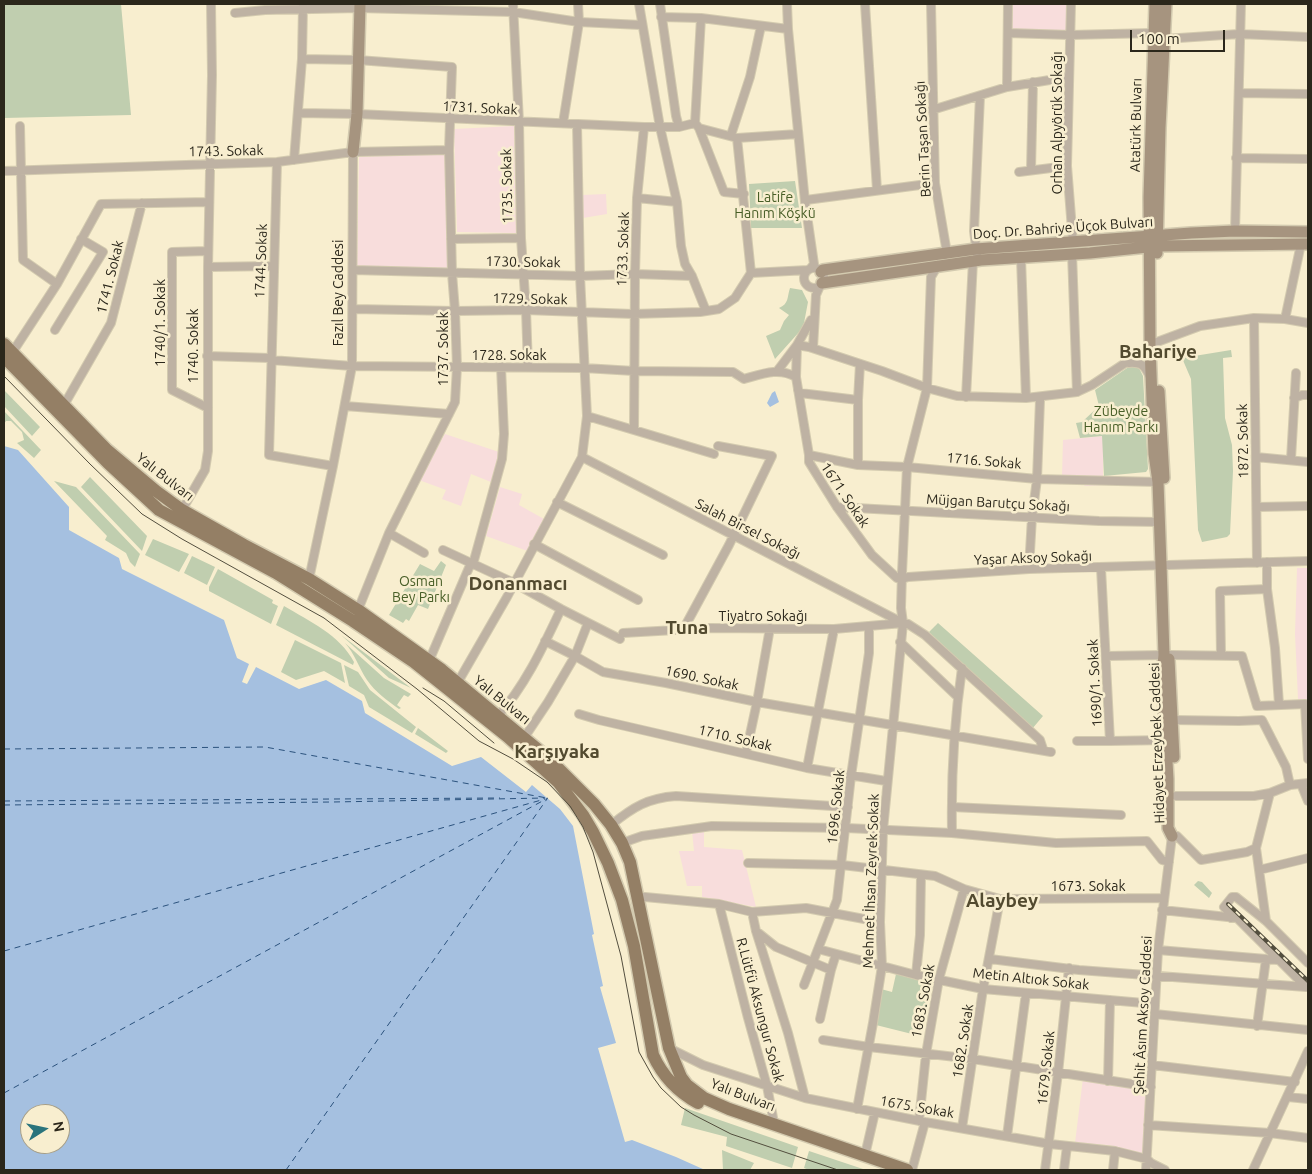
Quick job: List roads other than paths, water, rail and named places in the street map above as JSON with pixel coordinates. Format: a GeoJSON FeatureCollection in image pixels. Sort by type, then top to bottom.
{"type":"FeatureCollection","features":[{"type":"Feature","properties":{"kind":"main road","name":"Atatürk Bulvarı"},"geometry":{"type":"LineString","coordinates":[[1153,241],[1153,33],[1155,4]]}},
{"type":"Feature","properties":{"kind":"main road","name":"Atatürk Bulvarı"},"geometry":{"type":"LineString","coordinates":[[1153,241],[1166,4]]}},
{"type":"Feature","properties":{"kind":"main road","name":"Fazıl Bey Caddesi"},"geometry":{"type":"LineString","coordinates":[[353,152],[357,114],[360,6]]}},
{"type":"Feature","properties":{"kind":"main road","name":"Doç. Dr. Bahriye Üçok Bulvarı"},"geometry":{"type":"LineString","coordinates":[[817,275],[938,265],[977,256],[1153,241],[1235,231],[1308,232]]}},
{"type":"Feature","properties":{"kind":"main road","name":"Doç. Dr. Bahriye Üçok Bulvarı"},"geometry":{"type":"LineString","coordinates":[[1153,241],[1304,244]]}},
{"type":"Feature","properties":{"kind":"main road","name":"Hidayet Erzeybek Caddesi"},"geometry":{"type":"LineString","coordinates":[[1153,241],[1151,380],[1154,454],[1158,482],[1163,565]]}},
{"type":"Feature","properties":{"kind":"main road","name":"Doç. Dr. Bahriye Üçok Bulvarı"},"geometry":{"type":"LineString","coordinates":[[817,275],[824,270],[947,253],[1021,258],[1072,248]]}},
{"type":"Feature","properties":{"kind":"main road","name":"Hidayet Erzeybek Caddesi"},"geometry":{"type":"LineString","coordinates":[[1153,344],[1164,484],[1163,565],[1166,655],[1173,720],[1176,796],[1175,831],[1172,836]]}},
{"type":"Feature","properties":{"kind":"main road","name":"Yalı Bulvarı"},"geometry":{"type":"LineString","coordinates":[[7,351],[64,405],[106,449],[169,501],[179,515]]}},
{"type":"Feature","properties":{"kind":"main road","name":"Yalı Bulvarı"},"geometry":{"type":"LineString","coordinates":[[7,351],[108,463],[159,510],[179,515],[194,523],[353,621],[414,662],[508,737],[558,782],[583,815],[603,852],[622,900],[643,994],[653,1055],[658,1066],[674,1086],[697,1102],[713,1109],[892,1170]]}},
{"type":"Feature","properties":{"kind":"main road"},"geometry":{"type":"LineString","coordinates":[[159,510],[168,506],[169,501]]}},
{"type":"Feature","properties":{"kind":"main road","name":"Yalı Bulvarı"},"geometry":{"type":"LineString","coordinates":[[194,523],[244,545],[309,579],[358,610],[458,682],[557,767],[594,804],[611,825],[622,843],[630,862],[639,898],[668,1048],[681,1077],[687,1085],[704,1098],[729,1109],[907,1170]]}},
{"type":"Feature","properties":{"kind":"main road","name":"Hidayet Erzeybek Caddesi"},"geometry":{"type":"LineString","coordinates":[[1166,655],[1162,675],[1168,779],[1168,828],[1172,836]]}},
{"type":"Feature","properties":{"kind":"main road"},"geometry":{"type":"LineString","coordinates":[[603,852],[608,842],[622,843]]}},
{"type":"Feature","properties":{"kind":"main road"},"geometry":{"type":"LineString","coordinates":[[653,1055],[663,1058],[666,1056],[668,1048]]}},
{"type":"Feature","properties":{"kind":"street","name":"1740. Sokak"},"geometry":{"type":"LineString","coordinates":[[179,515],[206,470],[208,451],[207,356],[212,4]]}},
{"type":"Feature","properties":{"kind":"street"},"geometry":{"type":"LineString","coordinates":[[242,4],[239,13],[265,7],[360,6],[513,12],[579,22],[641,25]]}},
{"type":"Feature","properties":{"kind":"street","name":"1735. Sokak"},"geometry":{"type":"LineString","coordinates":[[513,4],[519,122],[521,238],[528,367]]}},
{"type":"Feature","properties":{"kind":"street"},"geometry":{"type":"LineString","coordinates":[[563,122],[579,22],[578,4]]}},
{"type":"Feature","properties":{"kind":"street"},"geometry":{"type":"LineString","coordinates":[[639,4],[641,25],[660,127],[677,202],[681,246],[685,264],[706,311]]}},
{"type":"Feature","properties":{"kind":"street"},"geometry":{"type":"LineString","coordinates":[[660,4],[679,127]]}},
{"type":"Feature","properties":{"kind":"street"},"geometry":{"type":"LineString","coordinates":[[788,4],[788,29],[798,134],[814,264],[817,275],[811,348]]}},
{"type":"Feature","properties":{"kind":"street"},"geometry":{"type":"LineString","coordinates":[[865,4],[876,190]]}},
{"type":"Feature","properties":{"kind":"street","name":"Berin Taşan Sokağı"},"geometry":{"type":"LineString","coordinates":[[931,4],[935,183],[947,253]]}},
{"type":"Feature","properties":{"kind":"street"},"geometry":{"type":"LineString","coordinates":[[1007,87],[1008,4]]}},
{"type":"Feature","properties":{"kind":"street","name":"Orhan Alpyörük Sokağı"},"geometry":{"type":"LineString","coordinates":[[1071,4],[1067,166],[1077,392]]}},
{"type":"Feature","properties":{"kind":"street"},"geometry":{"type":"LineString","coordinates":[[1235,231],[1241,4]]}},
{"type":"Feature","properties":{"kind":"street"},"geometry":{"type":"LineString","coordinates":[[294,160],[302,59],[303,6]]}},
{"type":"Feature","properties":{"kind":"street"},"geometry":{"type":"LineString","coordinates":[[661,17],[701,18],[788,29]]}},
{"type":"Feature","properties":{"kind":"street"},"geometry":{"type":"LineString","coordinates":[[701,18],[697,126],[724,192],[744,194]]}},
{"type":"Feature","properties":{"kind":"street"},"geometry":{"type":"LineString","coordinates":[[761,26],[734,136],[744,194],[751,273],[817,275]]}},
{"type":"Feature","properties":{"kind":"street"},"geometry":{"type":"LineString","coordinates":[[1008,33],[1070,35],[1153,33]]}},
{"type":"Feature","properties":{"kind":"street"},"geometry":{"type":"LineString","coordinates":[[1164,39],[1239,34],[1308,37]]}},
{"type":"Feature","properties":{"kind":"street"},"geometry":{"type":"LineString","coordinates":[[302,59],[358,60]]}},
{"type":"Feature","properties":{"kind":"street","name":"1737. Sokak"},"geometry":{"type":"LineString","coordinates":[[358,60],[452,67],[449,150],[452,273],[457,367],[455,402],[389,534],[358,610]]}},
{"type":"Feature","properties":{"kind":"street"},"geometry":{"type":"LineString","coordinates":[[932,110],[1007,87],[1068,76]]}},
{"type":"Feature","properties":{"kind":"street"},"geometry":{"type":"LineString","coordinates":[[1031,170],[1033,82]]}},
{"type":"Feature","properties":{"kind":"street"},"geometry":{"type":"LineString","coordinates":[[1240,93],[1308,94]]}},
{"type":"Feature","properties":{"kind":"street"},"geometry":{"type":"LineString","coordinates":[[966,397],[977,256],[974,231],[980,96]]}},
{"type":"Feature","properties":{"kind":"street","name":"1731. Sokak"},"geometry":{"type":"LineString","coordinates":[[298,113],[563,122],[644,127],[697,126]]}},
{"type":"Feature","properties":{"kind":"street"},"geometry":{"type":"LineString","coordinates":[[458,682],[582,457],[587,416],[580,276],[576,124]]}},
{"type":"Feature","properties":{"kind":"street"},"geometry":{"type":"LineString","coordinates":[[20,126],[23,260],[57,284]]}},
{"type":"Feature","properties":{"kind":"street"},"geometry":{"type":"LineString","coordinates":[[697,126],[734,136],[798,134]]}},
{"type":"Feature","properties":{"kind":"street","name":"1733. Sokak"},"geometry":{"type":"LineString","coordinates":[[634,430],[637,198],[644,127]]}},
{"type":"Feature","properties":{"kind":"street","name":"1743. Sokak"},"geometry":{"type":"LineString","coordinates":[[4,171],[277,162],[353,152],[449,150]]}},
{"type":"Feature","properties":{"kind":"street","name":"Fazıl Bey Caddesi"},"geometry":{"type":"LineString","coordinates":[[309,579],[352,366],[354,309],[353,152]]}},
{"type":"Feature","properties":{"kind":"street"},"geometry":{"type":"LineString","coordinates":[[1236,158],[1308,160]]}},
{"type":"Feature","properties":{"kind":"street","name":"1744. Sokak"},"geometry":{"type":"LineString","coordinates":[[271,359],[277,162]]}},
{"type":"Feature","properties":{"kind":"street"},"geometry":{"type":"LineString","coordinates":[[1019,172],[1067,166]]}},
{"type":"Feature","properties":{"kind":"street"},"geometry":{"type":"LineString","coordinates":[[806,200],[935,183]]}},
{"type":"Feature","properties":{"kind":"street"},"geometry":{"type":"LineString","coordinates":[[637,198],[677,202]]}},
{"type":"Feature","properties":{"kind":"street"},"geometry":{"type":"LineString","coordinates":[[7,351],[57,284],[101,204],[209,202]]}},
{"type":"Feature","properties":{"kind":"street","name":"1741. Sokak"},"geometry":{"type":"LineString","coordinates":[[64,405],[111,323],[142,203]]}},
{"type":"Feature","properties":{"kind":"street"},"geometry":{"type":"LineString","coordinates":[[451,239],[521,238]]}},
{"type":"Feature","properties":{"kind":"street"},"geometry":{"type":"LineString","coordinates":[[56,330],[103,252],[81,239]]}},
{"type":"Feature","properties":{"kind":"street"},"geometry":{"type":"LineString","coordinates":[[1285,319],[1304,244]]}},
{"type":"Feature","properties":{"kind":"street","name":"1740/1. Sokak"},"geometry":{"type":"LineString","coordinates":[[208,251],[172,252],[172,390],[208,408]]}},
{"type":"Feature","properties":{"kind":"street"},"geometry":{"type":"LineString","coordinates":[[927,388],[931,277],[947,253]]}},
{"type":"Feature","properties":{"kind":"street"},"geometry":{"type":"LineString","coordinates":[[1021,258],[1026,398]]}},
{"type":"Feature","properties":{"kind":"street"},"geometry":{"type":"LineString","coordinates":[[208,267],[273,266]]}},
{"type":"Feature","properties":{"kind":"street","name":"1730. Sokak"},"geometry":{"type":"LineString","coordinates":[[353,270],[580,276],[635,274],[692,276]]}},
{"type":"Feature","properties":{"kind":"street","name":"1729. Sokak"},"geometry":{"type":"LineString","coordinates":[[354,309],[526,310],[634,314],[706,311],[718,309],[736,298],[751,273]]}},
{"type":"Feature","properties":{"kind":"street"},"geometry":{"type":"LineString","coordinates":[[811,348],[811,300],[808,286],[804,279],[817,275]]}},
{"type":"Feature","properties":{"kind":"street"},"geometry":{"type":"LineString","coordinates":[[808,286],[814,288],[817,275]]}},
{"type":"Feature","properties":{"kind":"street"},"geometry":{"type":"LineString","coordinates":[[797,345],[957,396],[1026,398],[1077,392],[1127,363],[1153,344],[1200,326],[1254,318],[1285,319],[1308,323]]}},
{"type":"Feature","properties":{"kind":"street","name":"1872. Sokak"},"geometry":{"type":"LineString","coordinates":[[1254,318],[1257,563]]}},
{"type":"Feature","properties":{"kind":"street"},"geometry":{"type":"LineString","coordinates":[[796,377],[778,370],[797,345],[810,320]]}},
{"type":"Feature","properties":{"kind":"street","name":"1671. Sokak"},"geometry":{"type":"LineString","coordinates":[[797,345],[796,377],[809,462],[837,507],[872,555],[897,578],[902,579]]}},
{"type":"Feature","properties":{"kind":"street","name":"1728. Sokak"},"geometry":{"type":"LineString","coordinates":[[207,356],[352,366],[528,367],[733,372],[744,379],[778,370]]}},
{"type":"Feature","properties":{"kind":"street"},"geometry":{"type":"LineString","coordinates":[[271,359],[269,455],[333,466]]}},
{"type":"Feature","properties":{"kind":"street"},"geometry":{"type":"LineString","coordinates":[[1127,363],[1137,362],[1151,380]]}},
{"type":"Feature","properties":{"kind":"street"},"geometry":{"type":"LineString","coordinates":[[858,465],[860,364]]}},
{"type":"Feature","properties":{"kind":"street"},"geometry":{"type":"LineString","coordinates":[[429,661],[472,563],[502,459],[504,434],[501,367]]}},
{"type":"Feature","properties":{"kind":"street"},"geometry":{"type":"LineString","coordinates":[[1291,459],[1296,372]]}},
{"type":"Feature","properties":{"kind":"street","name":"Mehmet İhsan Zeyrek Sokak"},"geometry":{"type":"LineString","coordinates":[[857,1109],[882,966],[880,870],[886,780],[903,623],[901,608],[907,467],[927,388]]}},
{"type":"Feature","properties":{"kind":"street"},"geometry":{"type":"LineString","coordinates":[[798,390],[800,394],[858,400]]}},
{"type":"Feature","properties":{"kind":"street"},"geometry":{"type":"LineString","coordinates":[[1294,398],[1308,395]]}},
{"type":"Feature","properties":{"kind":"street"},"geometry":{"type":"LineString","coordinates":[[1029,569],[1032,517],[1037,479],[1040,400],[1038,397]]}},
{"type":"Feature","properties":{"kind":"street"},"geometry":{"type":"LineString","coordinates":[[345,406],[449,414]]}},
{"type":"Feature","properties":{"kind":"street"},"geometry":{"type":"LineString","coordinates":[[587,416],[714,454]]}},
{"type":"Feature","properties":{"kind":"street"},"geometry":{"type":"LineString","coordinates":[[683,630],[772,456],[718,446]]}},
{"type":"Feature","properties":{"kind":"street","name":"1716. Sokak"},"geometry":{"type":"LineString","coordinates":[[809,455],[858,465],[907,467],[1037,479],[1158,482]]}},
{"type":"Feature","properties":{"kind":"street","name":"Salah Birsel Sokağı"},"geometry":{"type":"LineString","coordinates":[[582,457],[908,624],[925,635],[962,668],[1040,740],[1047,751]]}},
{"type":"Feature","properties":{"kind":"street"},"geometry":{"type":"LineString","coordinates":[[1256,458],[1291,459],[1308,462]]}},
{"type":"Feature","properties":{"kind":"street"},"geometry":{"type":"LineString","coordinates":[[557,502],[663,555]]}},
{"type":"Feature","properties":{"kind":"street"},"geometry":{"type":"LineString","coordinates":[[1257,507],[1308,506]]}},
{"type":"Feature","properties":{"kind":"street","name":"Müjgan Barutçu Sokağı"},"geometry":{"type":"LineString","coordinates":[[837,507],[1099,521],[1159,522]]}},
{"type":"Feature","properties":{"kind":"street"},"geometry":{"type":"LineString","coordinates":[[389,534],[424,553]]}},
{"type":"Feature","properties":{"kind":"street"},"geometry":{"type":"LineString","coordinates":[[534,544],[638,600]]}},
{"type":"Feature","properties":{"kind":"street"},"geometry":{"type":"LineString","coordinates":[[443,550],[514,583],[588,623],[575,656],[524,738]]}},
{"type":"Feature","properties":{"kind":"street","name":"Yaşar Aksoy Sokağı"},"geometry":{"type":"LineString","coordinates":[[902,579],[908,577],[1029,569],[1308,561]]}},
{"type":"Feature","properties":{"kind":"street"},"geometry":{"type":"LineString","coordinates":[[1267,562],[1267,589],[1275,648],[1279,704]]}},
{"type":"Feature","properties":{"kind":"street","name":"1690/1. Sokak"},"geometry":{"type":"LineString","coordinates":[[1101,568],[1110,741],[1166,740]]}},
{"type":"Feature","properties":{"kind":"street"},"geometry":{"type":"LineString","coordinates":[[1221,655],[1220,591],[1267,589]]}},
{"type":"Feature","properties":{"kind":"street"},"geometry":{"type":"LineString","coordinates":[[498,717],[514,698],[561,609]]}},
{"type":"Feature","properties":{"kind":"street","name":"Tiyatro Sokağı"},"geometry":{"type":"LineString","coordinates":[[588,623],[621,636],[710,628],[834,629],[903,623]]}},
{"type":"Feature","properties":{"kind":"street","name":"1696. Sokak"},"geometry":{"type":"LineString","coordinates":[[804,985],[837,900],[851,776],[869,653],[869,626]]}},
{"type":"Feature","properties":{"kind":"street"},"geometry":{"type":"LineString","coordinates":[[746,753],[758,702],[770,628]]}},
{"type":"Feature","properties":{"kind":"street"},"geometry":{"type":"LineString","coordinates":[[807,768],[834,629]]}},
{"type":"Feature","properties":{"kind":"street","name":"1690. Sokak"},"geometry":{"type":"LineString","coordinates":[[545,641],[603,672],[758,702],[1047,751]]}},
{"type":"Feature","properties":{"kind":"street"},"geometry":{"type":"LineString","coordinates":[[900,642],[958,697]]}},
{"type":"Feature","properties":{"kind":"street"},"geometry":{"type":"LineString","coordinates":[[1106,656],[1242,656],[1262,720],[1286,767],[1290,785]]}},
{"type":"Feature","properties":{"kind":"street"},"geometry":{"type":"LineString","coordinates":[[952,833],[955,735],[962,668]]}},
{"type":"Feature","properties":{"kind":"street"},"geometry":{"type":"LineString","coordinates":[[1257,706],[1305,704],[1308,759]]}},
{"type":"Feature","properties":{"kind":"street","name":"1710. Sokak"},"geometry":{"type":"LineString","coordinates":[[579,714],[807,768],[886,780]]}},
{"type":"Feature","properties":{"kind":"street"},"geometry":{"type":"LineString","coordinates":[[1173,720],[1262,720]]}},
{"type":"Feature","properties":{"kind":"street"},"geometry":{"type":"LineString","coordinates":[[1077,740],[1110,741]]}},
{"type":"Feature","properties":{"kind":"street"},"geometry":{"type":"LineString","coordinates":[[1176,796],[1254,796],[1270,793],[1290,785],[1305,783],[1308,801]]}},
{"type":"Feature","properties":{"kind":"street"},"geometry":{"type":"LineString","coordinates":[[1266,922],[1256,848],[1270,793]]}},
{"type":"Feature","properties":{"kind":"street"},"geometry":{"type":"LineString","coordinates":[[611,825],[641,804],[667,797],[848,806]]}},
{"type":"Feature","properties":{"kind":"street"},"geometry":{"type":"LineString","coordinates":[[952,807],[1121,815]]}},
{"type":"Feature","properties":{"kind":"street"},"geometry":{"type":"LineString","coordinates":[[622,843],[642,836],[712,826],[846,828],[952,833],[1056,843],[1147,841],[1162,860],[1169,862]]}},
{"type":"Feature","properties":{"kind":"street"},"geometry":{"type":"LineString","coordinates":[[1172,836],[1177,836],[1202,860],[1247,852],[1256,848]]}},
{"type":"Feature","properties":{"kind":"street","name":"Şehit Âsım Aksoy Caddesi"},"geometry":{"type":"LineString","coordinates":[[1146,1170],[1158,950],[1172,836]]}},
{"type":"Feature","properties":{"kind":"street"},"geometry":{"type":"LineString","coordinates":[[1259,870],[1308,858]]}},
{"type":"Feature","properties":{"kind":"street","name":"1673. Sokak"},"geometry":{"type":"LineString","coordinates":[[748,863],[842,865],[935,876],[964,889],[1000,898],[1164,898]]}},
{"type":"Feature","properties":{"kind":"street"},"geometry":{"type":"LineString","coordinates":[[916,976],[920,935],[921,875]]}},
{"type":"Feature","properties":{"kind":"street","name":"1683. Sokak"},"geometry":{"type":"LineString","coordinates":[[912,1170],[922,1121],[926,1054],[938,980],[964,889]]}},
{"type":"Feature","properties":{"kind":"street"},"geometry":{"type":"LineString","coordinates":[[1231,918],[1230,912],[1224,906],[1232,897],[1236,897],[1266,922],[1308,962]]}},
{"type":"Feature","properties":{"kind":"street"},"geometry":{"type":"LineString","coordinates":[[639,898],[719,904],[752,912],[806,908],[880,922]]}},
{"type":"Feature","properties":{"kind":"street","name":"1682. Sokak"},"geometry":{"type":"LineString","coordinates":[[962,1128],[983,989],[1000,898]]}},
{"type":"Feature","properties":{"kind":"street","name":"R.Lütfü Aksungur Sokak"},"geometry":{"type":"LineString","coordinates":[[719,904],[767,1086],[774,1123]]}},
{"type":"Feature","properties":{"kind":"street"},"geometry":{"type":"LineString","coordinates":[[1162,910],[1237,918],[1307,988]]}},
{"type":"Feature","properties":{"kind":"street"},"geometry":{"type":"LineString","coordinates":[[752,912],[806,1098]]}},
{"type":"Feature","properties":{"kind":"street"},"geometry":{"type":"LineString","coordinates":[[756,931],[776,947],[831,970]]}},
{"type":"Feature","properties":{"kind":"street","name":"Metin Altıok Sokak"},"geometry":{"type":"LineString","coordinates":[[818,948],[916,976],[983,989],[1155,1004]]}},
{"type":"Feature","properties":{"kind":"street"},"geometry":{"type":"LineString","coordinates":[[1158,950],[1278,960]]}},
{"type":"Feature","properties":{"kind":"street"},"geometry":{"type":"LineString","coordinates":[[820,1018],[836,954]]}},
{"type":"Feature","properties":{"kind":"street"},"geometry":{"type":"LineString","coordinates":[[990,959],[1068,968],[1307,988]]}},
{"type":"Feature","properties":{"kind":"street"},"geometry":{"type":"LineString","coordinates":[[1257,1026],[1266,959]]}},
{"type":"Feature","properties":{"kind":"street","name":"1679. Sokak"},"geometry":{"type":"LineString","coordinates":[[1045,1170],[1050,1144],[1068,968]]}},
{"type":"Feature","properties":{"kind":"street"},"geometry":{"type":"LineString","coordinates":[[1007,1136],[1026,993]]}},
{"type":"Feature","properties":{"kind":"street"},"geometry":{"type":"LineString","coordinates":[[1108,1081],[1110,1000]]}},
{"type":"Feature","properties":{"kind":"street"},"geometry":{"type":"LineString","coordinates":[[1155,1014],[1308,1030]]}},
{"type":"Feature","properties":{"kind":"street"},"geometry":{"type":"LineString","coordinates":[[823,1040],[972,1059],[1151,1087]]}},
{"type":"Feature","properties":{"kind":"street","name":"1675. Sokak"},"geometry":{"type":"LineString","coordinates":[[668,1048],[703,1065],[806,1098],[1050,1144],[1115,1151],[1147,1159],[1165,1170]]}},
{"type":"Feature","properties":{"kind":"street"},"geometry":{"type":"LineString","coordinates":[[1253,1170],[1295,1082],[1304,1070],[1308,1052]]}},
{"type":"Feature","properties":{"kind":"street"},"geometry":{"type":"LineString","coordinates":[[1152,1065],[1295,1082]]}},
{"type":"Feature","properties":{"kind":"street"},"geometry":{"type":"LineString","coordinates":[[1288,1097],[1308,1099]]}},
{"type":"Feature","properties":{"kind":"street"},"geometry":{"type":"LineString","coordinates":[[865,1155],[875,1112]]}},
{"type":"Feature","properties":{"kind":"street"},"geometry":{"type":"LineString","coordinates":[[1148,1125],[1308,1138]]}},
{"type":"Feature","properties":{"kind":"street"},"geometry":{"type":"LineString","coordinates":[[1064,1170],[1067,1146]]}},
{"type":"Feature","properties":{"kind":"street"},"geometry":{"type":"LineString","coordinates":[[1113,1170],[1115,1151]]}},
{"type":"Feature","properties":{"kind":"water"},"geometry":{"type":"Polygon","coordinates":[[[775,391],[779,402],[770,407],[767,403],[775,391]]]}},
{"type":"Feature","properties":{"kind":"water"},"geometry":{"type":"Polygon","coordinates":[[[4,446],[18,450],[69,507],[69,530],[119,558],[122,569],[224,620],[237,658],[249,664],[242,682],[247,684],[256,667],[299,689],[326,680],[362,701],[365,713],[452,766],[481,757],[526,792],[532,785],[560,809],[573,826],[603,986],[600,987],[616,1043],[598,1048],[625,1142],[632,1140],[705,1170],[4,1170],[4,446]]]}},
{"type":"Feature","properties":{"kind":"tram line"},"geometry":{"type":"LineString","coordinates":[[4,376],[142,514],[182,539],[324,618],[417,689],[479,741],[513,759],[547,782],[570,806],[583,827],[593,852],[621,956],[639,1052],[661,1088],[681,1107],[731,1134],[838,1170]]}},
{"type":"Feature","properties":{"kind":"tram line"},"geometry":{"type":"LineString","coordinates":[[423,688],[444,701],[494,743]]}},
{"type":"Feature","properties":{"kind":"railway"},"geometry":{"type":"LineString","coordinates":[[1228,904],[1308,981]]}},
{"type":"Feature","properties":{"kind":"district","name":"Bahariye"},"geometry":{"type":"Point","coordinates":[1158,352]}},
{"type":"Feature","properties":{"kind":"district","name":"Donanmacı"},"geometry":{"type":"Point","coordinates":[518,584]}},
{"type":"Feature","properties":{"kind":"district","name":"Tuna"},"geometry":{"type":"Point","coordinates":[687,628]}},
{"type":"Feature","properties":{"kind":"district","name":"Karşıyaka"},"geometry":{"type":"Point","coordinates":[557,752]}},
{"type":"Feature","properties":{"kind":"district","name":"Alaybey"},"geometry":{"type":"Point","coordinates":[1002,901]}},
{"type":"Feature","properties":{"kind":"park label","name":"Latife Hanım Köşkü"},"geometry":{"type":"Point","coordinates":[775,206]}},
{"type":"Feature","properties":{"kind":"park label","name":"Zübeyde Hanım Parkı"},"geometry":{"type":"Point","coordinates":[1121,420]}},
{"type":"Feature","properties":{"kind":"park label","name":"Osman Bey Parkı"},"geometry":{"type":"Point","coordinates":[421,590]}}]}
